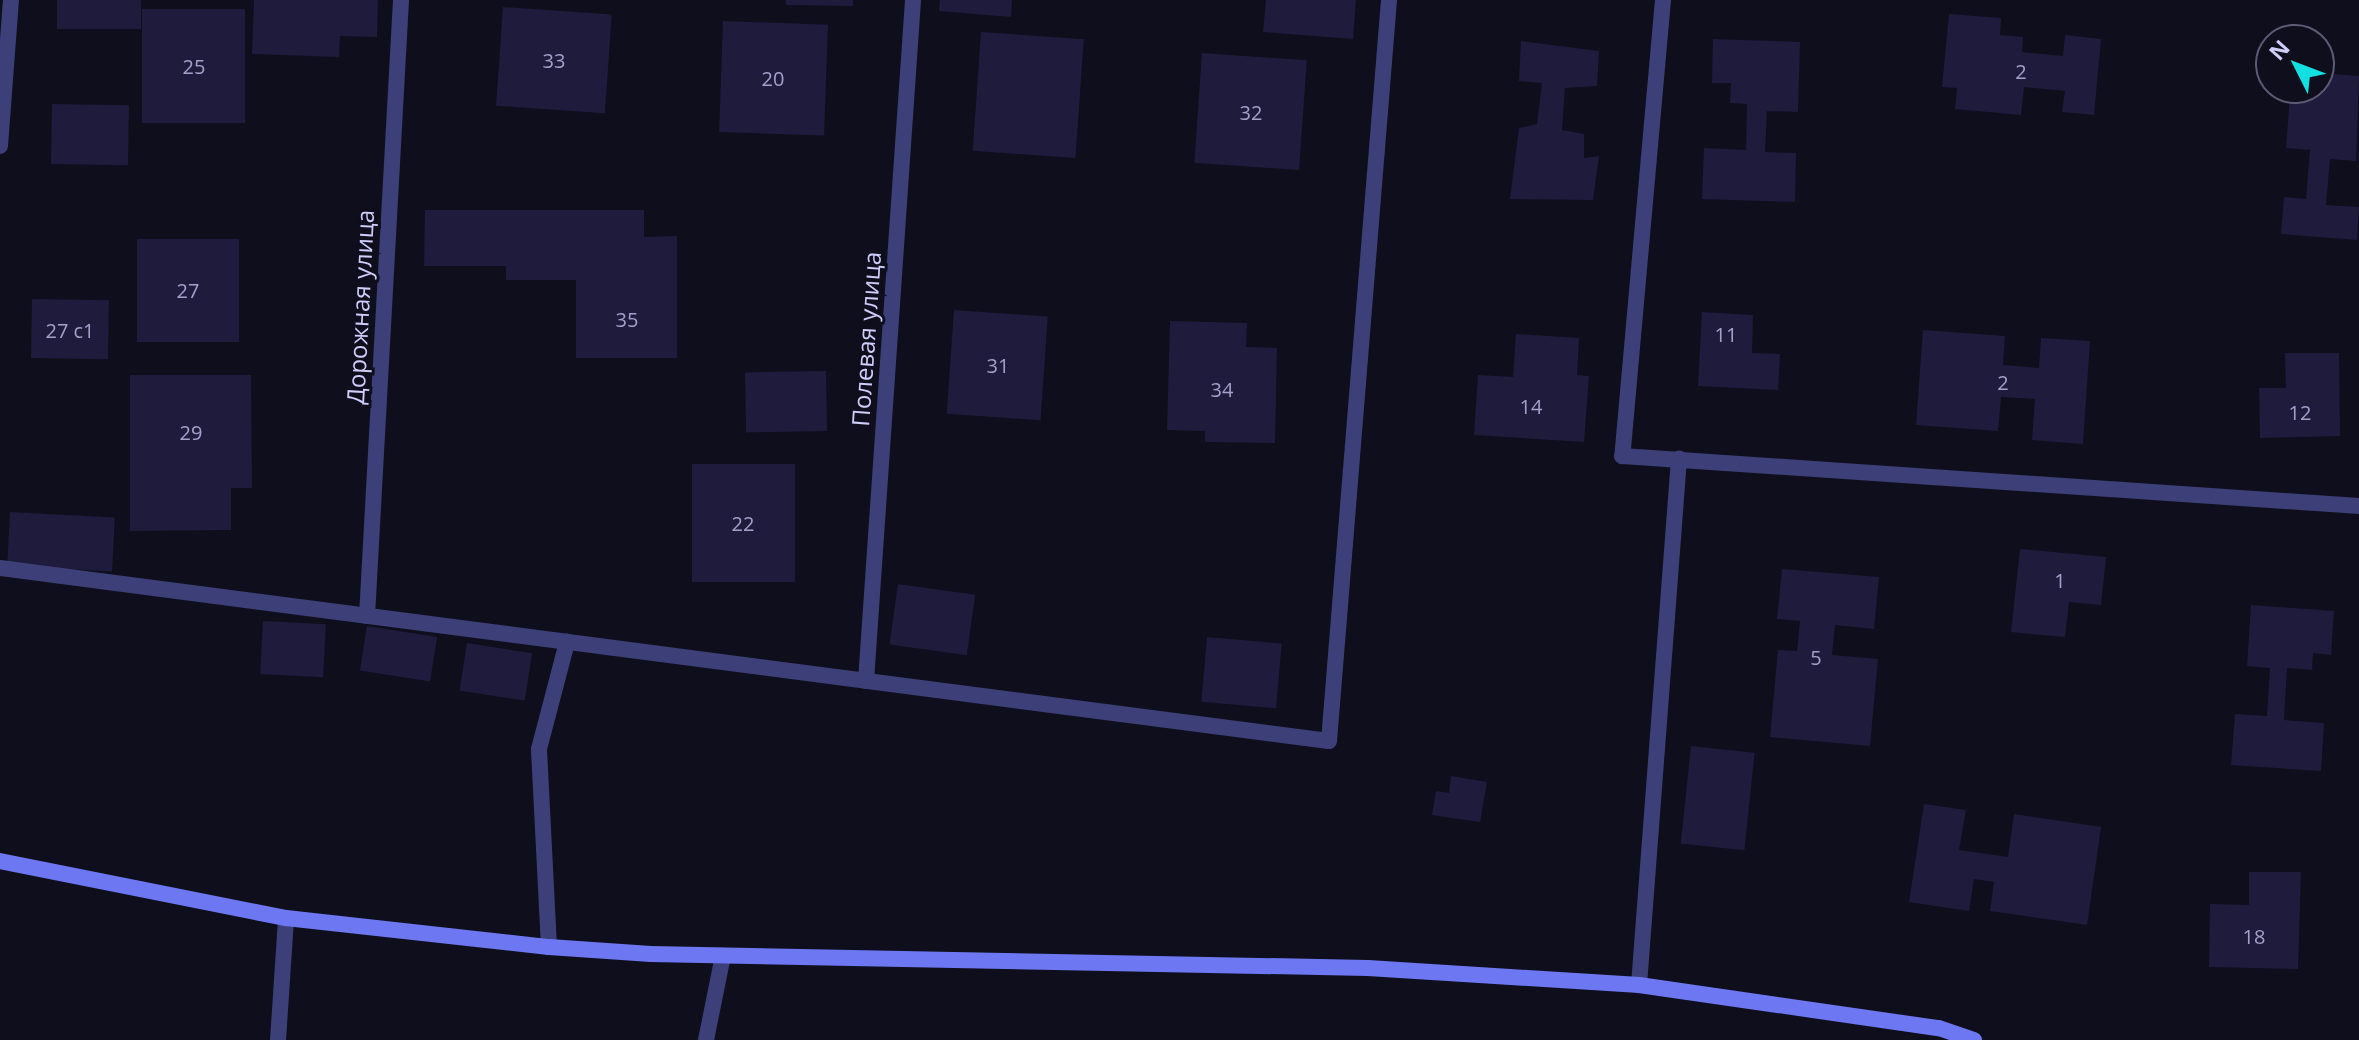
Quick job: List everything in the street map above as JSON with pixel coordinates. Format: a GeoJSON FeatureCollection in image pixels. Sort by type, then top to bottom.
{"type":"FeatureCollection","features":[{"type":"Feature","properties":{"kind":"street"},"geometry":{"type":"LineString","coordinates":[[0,146],[11,0]]}},
{"type":"Feature","properties":{"kind":"street","name":"Дорожная улица"},"geometry":{"type":"LineString","coordinates":[[367,616],[401,0]]}},
{"type":"Feature","properties":{"kind":"street","name":"Полевая улица"},"geometry":{"type":"LineString","coordinates":[[866,681],[913,0]]}},
{"type":"Feature","properties":{"kind":"street"},"geometry":{"type":"LineString","coordinates":[[0,568],[1329,741],[1389,0]]}},
{"type":"Feature","properties":{"kind":"street"},"geometry":{"type":"LineString","coordinates":[[1663,0],[1622,456],[2359,506]]}},
{"type":"Feature","properties":{"kind":"street"},"geometry":{"type":"LineString","coordinates":[[1639,985],[1679,459]]}},
{"type":"Feature","properties":{"kind":"street"},"geometry":{"type":"LineString","coordinates":[[549,947],[539,749],[567,642]]}},
{"type":"Feature","properties":{"kind":"street"},"geometry":{"type":"LineString","coordinates":[[0,861],[286,918],[549,947],[723,956],[1368,968],[1639,985],[1939,1028],[1974,1040]]}},
{"type":"Feature","properties":{"kind":"street"},"geometry":{"type":"LineString","coordinates":[[278,1040],[286,918]]}},
{"type":"Feature","properties":{"kind":"street"},"geometry":{"type":"LineString","coordinates":[[706,1040],[723,956]]}},
{"type":"Feature","properties":{"kind":"building"},"geometry":{"type":"Polygon","coordinates":[[[57,0],[141,0],[141,29],[57,29],[57,0]]]}},
{"type":"Feature","properties":{"kind":"building"},"geometry":{"type":"Polygon","coordinates":[[[254,0],[378,0],[377,37],[340,36],[339,57],[252,54],[254,0]]]}},
{"type":"Feature","properties":{"kind":"building"},"geometry":{"type":"Polygon","coordinates":[[[786,0],[853,0],[853,6],[786,5],[786,0]]]}},
{"type":"Feature","properties":{"kind":"building"},"geometry":{"type":"Polygon","coordinates":[[[940,0],[1012,0],[1011,17],[939,11],[940,0]]]}},
{"type":"Feature","properties":{"kind":"building"},"geometry":{"type":"Polygon","coordinates":[[[1266,0],[1356,0],[1353,39],[1263,32],[1266,0]]]}},
{"type":"Feature","properties":{"kind":"building"},"geometry":{"type":"Polygon","coordinates":[[[503,7],[612,15],[605,113],[496,106],[503,7]]]}},
{"type":"Feature","properties":{"kind":"building"},"geometry":{"type":"Polygon","coordinates":[[[142,9],[245,9],[245,123],[142,123],[142,9]]]}},
{"type":"Feature","properties":{"kind":"building"},"geometry":{"type":"Polygon","coordinates":[[[1949,14],[2001,18],[2000,35],[2023,37],[2022,52],[2063,56],[2065,35],[2101,39],[2094,115],[2062,112],[2065,91],[2024,87],[2021,115],[1955,109],[1957,88],[1942,87],[1949,14]]]}},
{"type":"Feature","properties":{"kind":"building"},"geometry":{"type":"Polygon","coordinates":[[[723,21],[828,25],[824,136],[719,132],[723,21]]]}},
{"type":"Feature","properties":{"kind":"building"},"geometry":{"type":"Polygon","coordinates":[[[981,32],[1084,39],[1075,158],[973,151],[981,32]]]}},
{"type":"Feature","properties":{"kind":"building"},"geometry":{"type":"Polygon","coordinates":[[[1713,39],[1800,42],[1798,112],[1767,111],[1765,152],[1796,153],[1795,202],[1702,199],[1704,148],[1746,150],[1747,104],[1730,103],[1731,83],[1712,83],[1713,39]]]}},
{"type":"Feature","properties":{"kind":"building"},"geometry":{"type":"Polygon","coordinates":[[[1521,41],[1599,51],[1597,86],[1565,88],[1562,130],[1584,134],[1584,158],[1599,156],[1593,200],[1510,199],[1519,128],[1537,124],[1542,83],[1519,81],[1521,41]]]}},
{"type":"Feature","properties":{"kind":"building"},"geometry":{"type":"Polygon","coordinates":[[[1202,53],[1307,60],[1299,170],[1194,163],[1202,53]]]}},
{"type":"Feature","properties":{"kind":"building"},"geometry":{"type":"Polygon","coordinates":[[[2335,74],[2359,76],[2356,161],[2330,159],[2326,205],[2359,207],[2357,240],[2281,234],[2284,197],[2306,199],[2310,150],[2286,148],[2289,104],[2335,104],[2335,74]]]}},
{"type":"Feature","properties":{"kind":"building"},"geometry":{"type":"Polygon","coordinates":[[[52,104],[129,105],[128,165],[51,164],[52,104]]]}},
{"type":"Feature","properties":{"kind":"building"},"geometry":{"type":"Polygon","coordinates":[[[425,210],[644,210],[644,237],[677,236],[677,358],[576,358],[576,280],[506,280],[506,266],[424,266],[425,210]]]}},
{"type":"Feature","properties":{"kind":"building"},"geometry":{"type":"Polygon","coordinates":[[[137,239],[239,239],[239,342],[137,342],[137,239]]]}},
{"type":"Feature","properties":{"kind":"building"},"geometry":{"type":"Polygon","coordinates":[[[32,299],[109,300],[108,359],[31,358],[32,299]]]}},
{"type":"Feature","properties":{"kind":"building"},"geometry":{"type":"Polygon","coordinates":[[[954,310],[1048,317],[1041,420],[947,414],[954,310]]]}},
{"type":"Feature","properties":{"kind":"building"},"geometry":{"type":"Polygon","coordinates":[[[1702,312],[1753,315],[1752,353],[1780,354],[1778,390],[1698,386],[1702,312]]]}},
{"type":"Feature","properties":{"kind":"building"},"geometry":{"type":"Polygon","coordinates":[[[1170,321],[1247,323],[1246,347],[1277,348],[1275,443],[1205,442],[1205,431],[1167,430],[1170,321]]]}},
{"type":"Feature","properties":{"kind":"building"},"geometry":{"type":"Polygon","coordinates":[[[1923,330],[2005,336],[2003,365],[2039,368],[2041,338],[2090,341],[2083,444],[2032,440],[2035,399],[2001,397],[1998,431],[1916,425],[1923,330]]]}},
{"type":"Feature","properties":{"kind":"building"},"geometry":{"type":"Polygon","coordinates":[[[1516,334],[1579,338],[1577,375],[1589,376],[1584,442],[1474,435],[1478,375],[1513,377],[1516,334]]]}},
{"type":"Feature","properties":{"kind":"building"},"geometry":{"type":"Polygon","coordinates":[[[2285,353],[2339,353],[2340,436],[2260,438],[2259,388],[2286,388],[2285,353]]]}},
{"type":"Feature","properties":{"kind":"building"},"geometry":{"type":"Polygon","coordinates":[[[826,371],[827,431],[746,432],[745,372],[826,371]]]}},
{"type":"Feature","properties":{"kind":"building"},"geometry":{"type":"Polygon","coordinates":[[[130,375],[251,375],[252,488],[231,488],[231,530],[130,531],[130,375]]]}},
{"type":"Feature","properties":{"kind":"building"},"geometry":{"type":"Polygon","coordinates":[[[692,464],[795,464],[795,582],[692,582],[692,464]]]}},
{"type":"Feature","properties":{"kind":"building"},"geometry":{"type":"Polygon","coordinates":[[[10,512],[115,517],[112,571],[7,566],[10,512]]]}},
{"type":"Feature","properties":{"kind":"building"},"geometry":{"type":"Polygon","coordinates":[[[2020,549],[2106,557],[2101,605],[2069,602],[2065,637],[2011,632],[2020,549]]]}},
{"type":"Feature","properties":{"kind":"building"},"geometry":{"type":"Polygon","coordinates":[[[1782,569],[1879,577],[1874,629],[1835,625],[1832,655],[1878,659],[1870,746],[1770,737],[1778,650],[1797,651],[1800,621],[1777,619],[1782,569]]]}},
{"type":"Feature","properties":{"kind":"building"},"geometry":{"type":"Polygon","coordinates":[[[898,584],[975,595],[967,655],[890,644],[898,584]]]}},
{"type":"Feature","properties":{"kind":"building"},"geometry":{"type":"Polygon","coordinates":[[[2251,605],[2334,611],[2331,655],[2313,653],[2312,670],[2287,668],[2284,720],[2324,723],[2321,771],[2231,765],[2235,714],[2267,716],[2270,668],[2247,666],[2251,605]]]}},
{"type":"Feature","properties":{"kind":"building"},"geometry":{"type":"Polygon","coordinates":[[[263,621],[326,624],[323,677],[260,674],[263,621]]]}},
{"type":"Feature","properties":{"kind":"building"},"geometry":{"type":"Polygon","coordinates":[[[367,626],[437,637],[430,682],[360,670],[367,626]]]}},
{"type":"Feature","properties":{"kind":"building"},"geometry":{"type":"Polygon","coordinates":[[[1207,637],[1282,644],[1276,708],[1201,702],[1207,637]]]}},
{"type":"Feature","properties":{"kind":"building"},"geometry":{"type":"Polygon","coordinates":[[[467,643],[532,653],[525,701],[459,690],[467,643]]]}},
{"type":"Feature","properties":{"kind":"building"},"geometry":{"type":"Polygon","coordinates":[[[1691,746],[1755,753],[1744,850],[1681,843],[1691,746]]]}},
{"type":"Feature","properties":{"kind":"building"},"geometry":{"type":"Polygon","coordinates":[[[1451,776],[1487,782],[1480,822],[1432,815],[1436,791],[1449,793],[1451,776]]]}},
{"type":"Feature","properties":{"kind":"building"},"geometry":{"type":"Polygon","coordinates":[[[1924,804],[1966,810],[1959,850],[2008,857],[2014,814],[2101,827],[2087,925],[1990,911],[1994,882],[1974,879],[1969,911],[1909,902],[1924,804]]]}},
{"type":"Feature","properties":{"kind":"building"},"geometry":{"type":"Polygon","coordinates":[[[2249,872],[2301,872],[2298,969],[2209,967],[2210,904],[2249,905],[2249,872]]]}}]}
